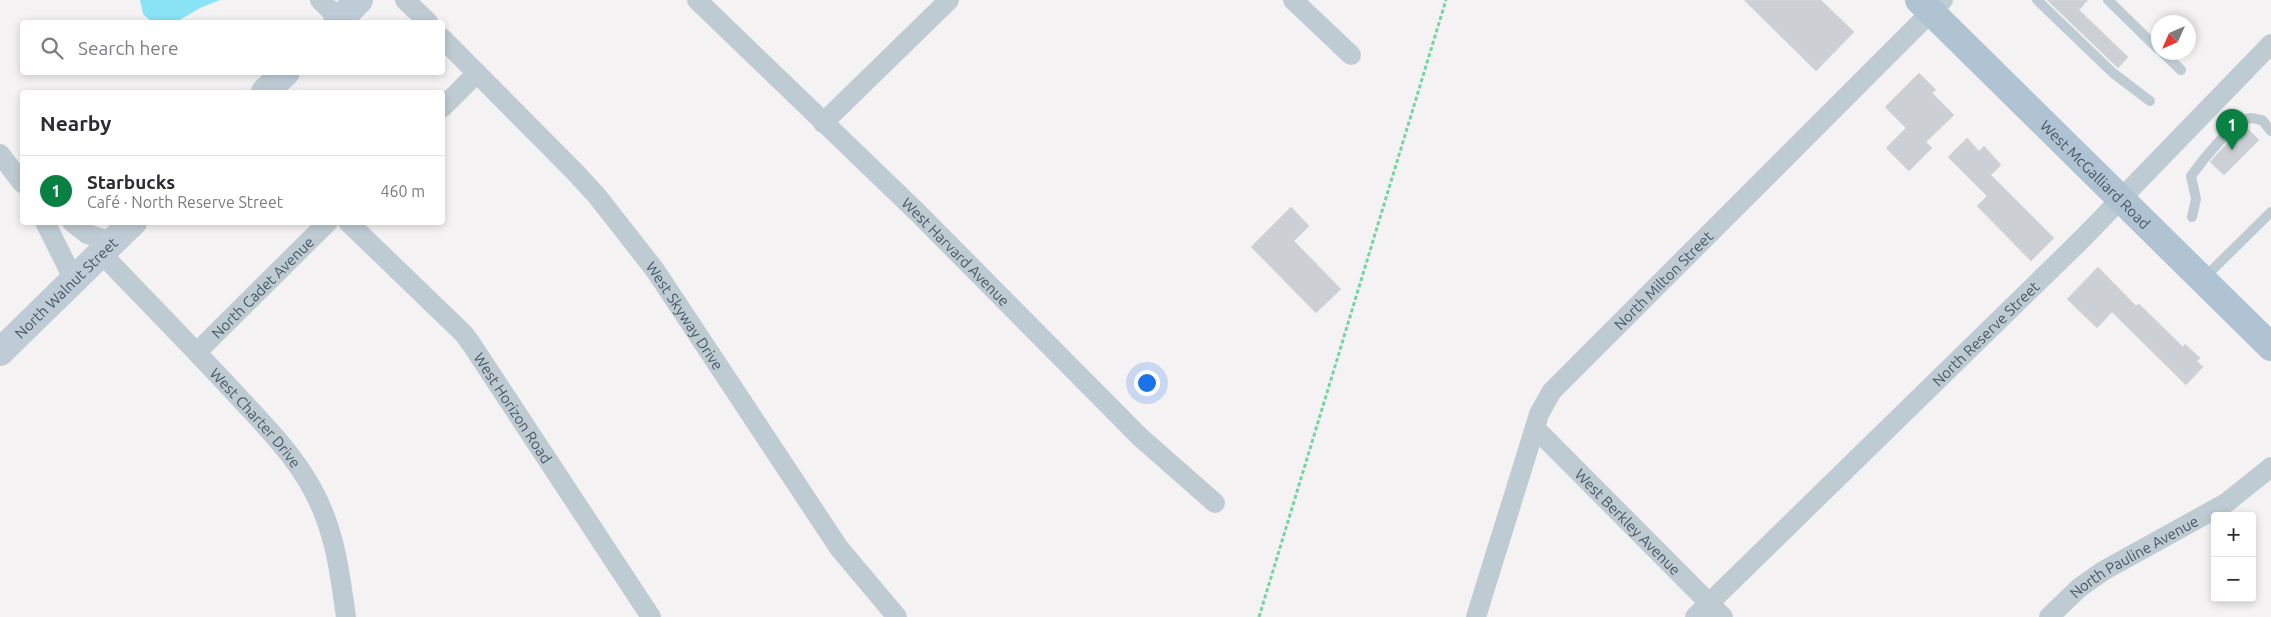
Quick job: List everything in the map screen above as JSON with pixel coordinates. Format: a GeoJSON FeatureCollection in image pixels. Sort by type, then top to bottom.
{"type":"FeatureCollection","features":[{"type":"Feature","properties":{"kind":"main road"},"geometry":{"type":"LineString","coordinates":[[339,20],[359,0]]}},
{"type":"Feature","properties":{"kind":"main road","name":"West McGalliard Road"},"geometry":{"type":"LineString","coordinates":[[1931,4],[2121,199],[2271,347]]}},
{"type":"Feature","properties":{"kind":"main road"},"geometry":{"type":"LineString","coordinates":[[267,90],[283,75]]}},
{"type":"Feature","properties":{"kind":"main road","name":"North Walnut Street"},"geometry":{"type":"LineString","coordinates":[[0,352],[130,225]]}},
{"type":"Feature","properties":{"kind":"street"},"geometry":{"type":"LineString","coordinates":[[320,0],[337,20]]}},
{"type":"Feature","properties":{"kind":"street"},"geometry":{"type":"LineString","coordinates":[[405,0],[426,20]]}},
{"type":"Feature","properties":{"kind":"street","name":"West Harvard Avenue"},"geometry":{"type":"LineString","coordinates":[[698,0],[918,213],[1140,437],[1215,503]]}},
{"type":"Feature","properties":{"kind":"street"},"geometry":{"type":"LineString","coordinates":[[823,123],[949,0]]}},
{"type":"Feature","properties":{"kind":"street"},"geometry":{"type":"LineString","coordinates":[[1293,0],[1351,55]]}},
{"type":"Feature","properties":{"kind":"street","name":"North Milton Street"},"geometry":{"type":"LineString","coordinates":[[1476,617],[1535,428],[1546,399],[1931,4]]}},
{"type":"Feature","properties":{"kind":"street","name":"West Skyway Drive"},"geometry":{"type":"LineString","coordinates":[[445,41],[591,190],[655,270],[839,548],[897,617]]}},
{"type":"Feature","properties":{"kind":"street","name":"North Reserve Street"},"geometry":{"type":"LineString","coordinates":[[1709,612],[2121,199],[2271,44]]}},
{"type":"Feature","properties":{"kind":"street"},"geometry":{"type":"LineString","coordinates":[[445,105],[477,73]]}},
{"type":"Feature","properties":{"kind":"street"},"geometry":{"type":"LineString","coordinates":[[0,154],[20,179]]}},
{"type":"Feature","properties":{"kind":"street"},"geometry":{"type":"LineString","coordinates":[[46,225],[74,280]]}},
{"type":"Feature","properties":{"kind":"street"},"geometry":{"type":"LineString","coordinates":[[76,225],[107,248]]}},
{"type":"Feature","properties":{"kind":"street","name":"North Cadet Avenue"},"geometry":{"type":"LineString","coordinates":[[197,352],[325,225]]}},
{"type":"Feature","properties":{"kind":"street","name":"West Horizon Road"},"geometry":{"type":"LineString","coordinates":[[351,225],[464,334],[652,617]]}},
{"type":"Feature","properties":{"kind":"street","name":"West Charter Drive"},"geometry":{"type":"LineString","coordinates":[[107,248],[197,352],[283,445],[308,480],[334,542],[346,617]]}},
{"type":"Feature","properties":{"kind":"street","name":"West Berkley Avenue"},"geometry":{"type":"LineString","coordinates":[[1535,428],[1709,612]]}},
{"type":"Feature","properties":{"kind":"street","name":"North Pauline Avenue"},"geometry":{"type":"LineString","coordinates":[[2049,617],[2079,588],[2103,571],[2226,503],[2271,467]]}},
{"type":"Feature","properties":{"kind":"lane"},"geometry":{"type":"LineString","coordinates":[[2038,0],[2112,73],[2150,101]]}},
{"type":"Feature","properties":{"kind":"lane"},"geometry":{"type":"LineString","coordinates":[[2108,0],[2151,42]]}},
{"type":"Feature","properties":{"kind":"lane"},"geometry":{"type":"LineString","coordinates":[[2170,60],[2180,70]]}},
{"type":"Feature","properties":{"kind":"lane"},"geometry":{"type":"LineString","coordinates":[[2192,218],[2196,199],[2191,176],[2207,155],[2239,124],[2250,118],[2262,120],[2271,131]]}},
{"type":"Feature","properties":{"kind":"lane"},"geometry":{"type":"LineString","coordinates":[[2203,280],[2271,212]]}},
{"type":"Feature","properties":{"kind":"path"},"geometry":{"type":"LineString","coordinates":[[1260,617],[1446,0]]}},
{"type":"Feature","properties":{"kind":"water"},"geometry":{"type":"Polygon","coordinates":[[[140,0],[220,0],[200,8],[179,20],[150,20],[143,14],[140,0]]]}},
{"type":"Feature","properties":{"kind":"building"},"geometry":{"type":"Polygon","coordinates":[[[1744,0],[1821,0],[1854,32],[1816,71],[1744,0]]]}},
{"type":"Feature","properties":{"kind":"building"},"geometry":{"type":"Polygon","coordinates":[[[2047,0],[2088,0],[2079,10],[2128,57],[2118,68],[2047,0]]]}},
{"type":"Feature","properties":{"kind":"building"},"geometry":{"type":"Polygon","coordinates":[[[1919,73],[1936,90],[1932,93],[1954,115],[1926,142],[1932,148],[1909,171],[1886,148],[1906,128],[1885,107],[1919,73]]]}},
{"type":"Feature","properties":{"kind":"building"},"geometry":{"type":"Polygon","coordinates":[[[2246,127],[2259,140],[2224,175],[2210,162],[2232,138],[2246,127]]]}},
{"type":"Feature","properties":{"kind":"building"},"geometry":{"type":"Polygon","coordinates":[[[1967,138],[1979,151],[1984,146],[2001,165],[1991,175],[2054,238],[2031,261],[1977,206],[1987,196],[1948,157],[1967,138]]]}},
{"type":"Feature","properties":{"kind":"building"},"geometry":{"type":"Polygon","coordinates":[[[1291,207],[1309,226],[1294,241],[1341,289],[1316,313],[1251,247],[1291,207]]]}},
{"type":"Feature","properties":{"kind":"building"},"geometry":{"type":"Polygon","coordinates":[[[2098,267],[2136,306],[2139,304],[2183,347],[2185,344],[2200,358],[2197,361],[2203,367],[2186,385],[2112,312],[2097,328],[2067,299],[2098,267]]]}},
{"type":"Feature","properties":{"kind":"place","name":"Starbucks"},"geometry":{"type":"Point","coordinates":[2232,150]}}]}
